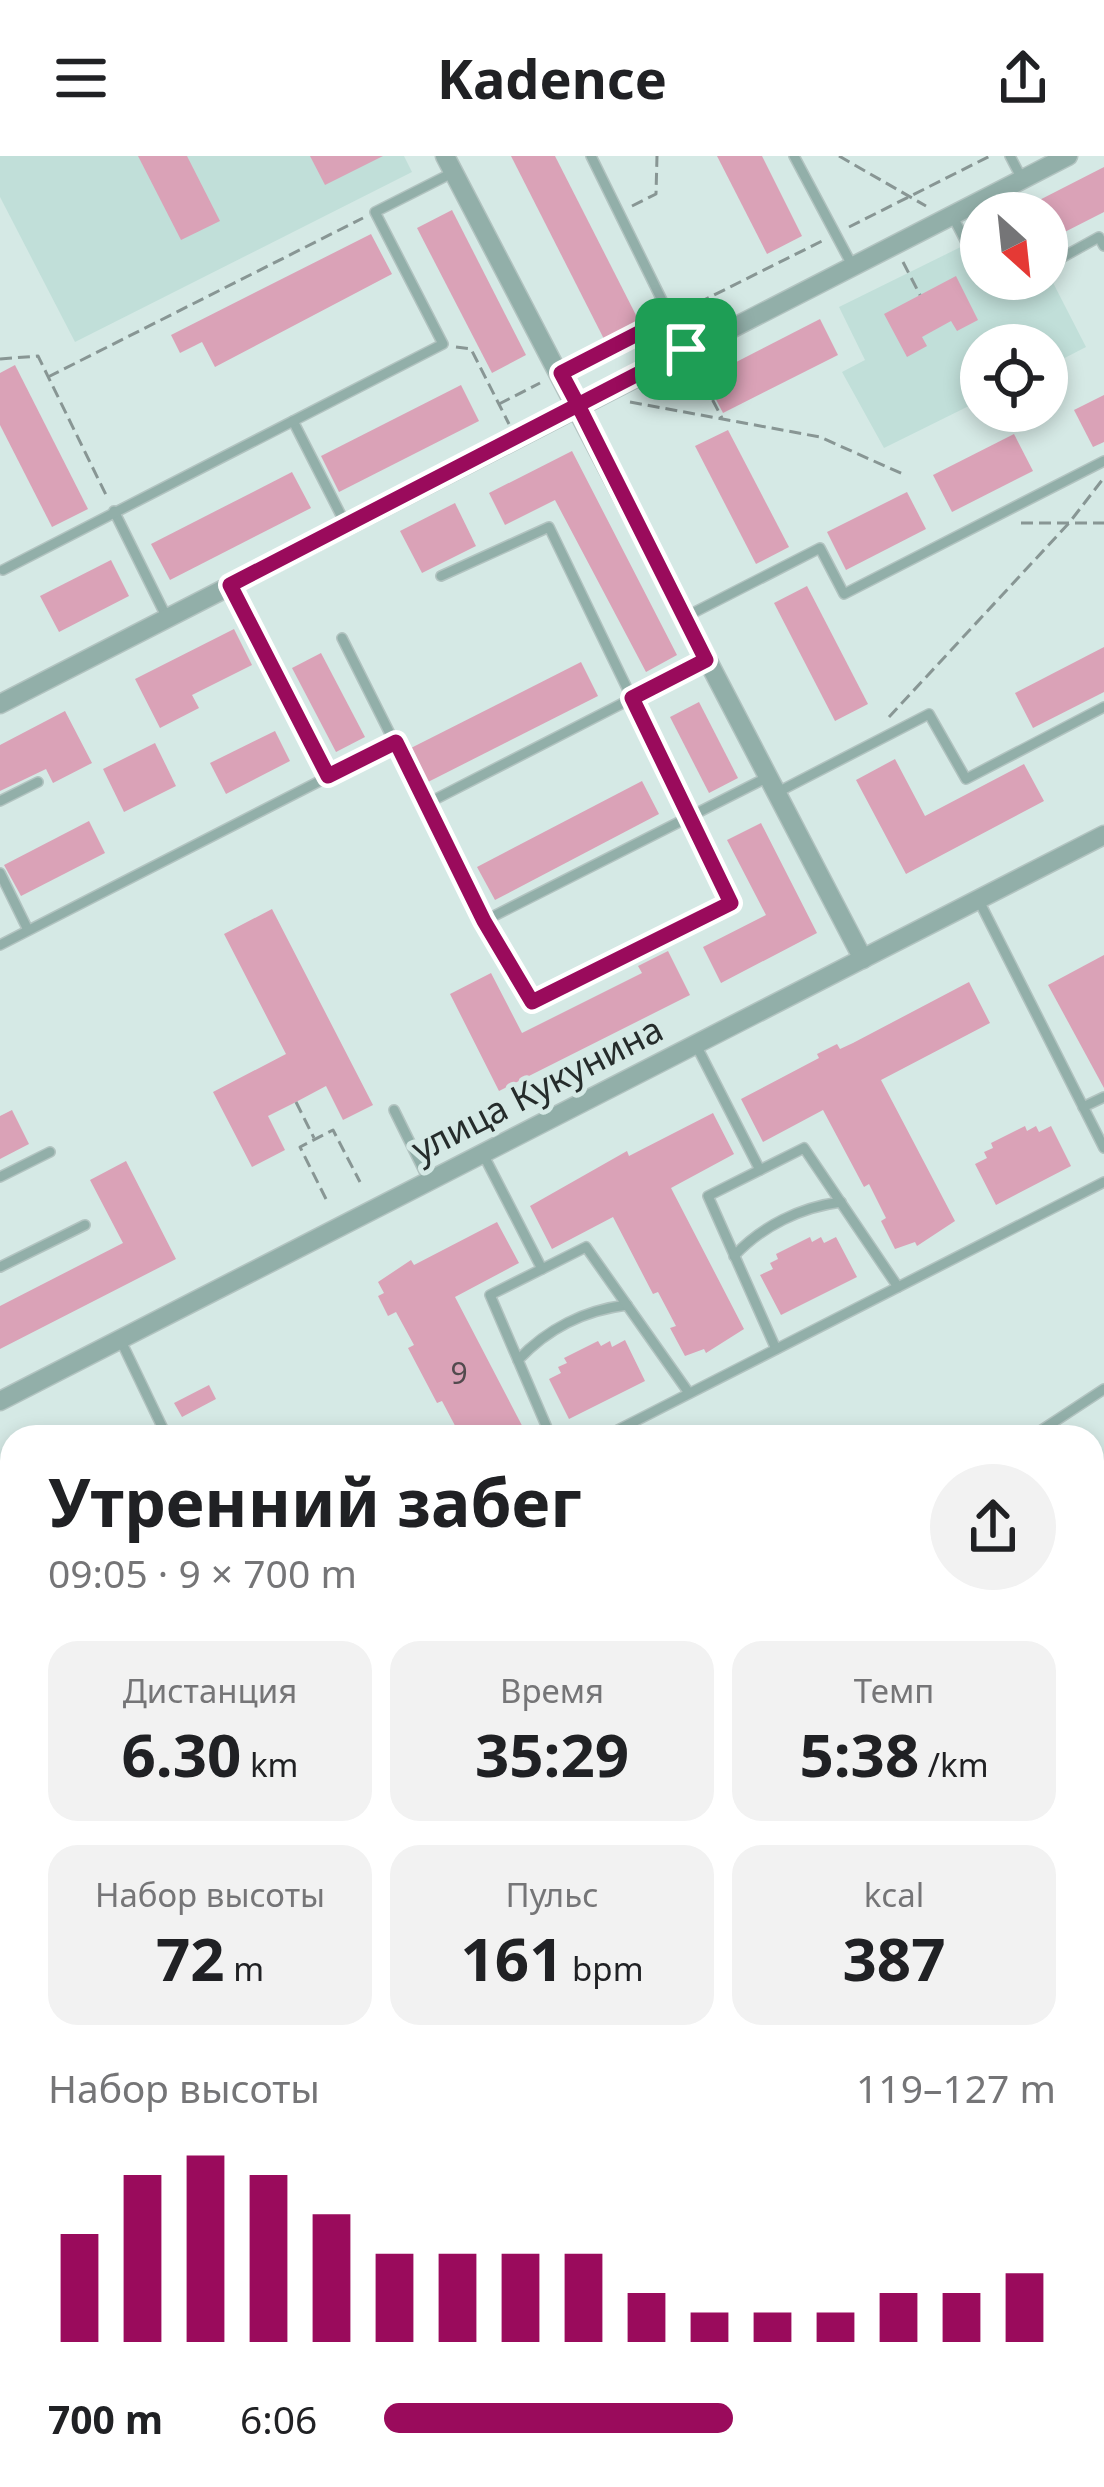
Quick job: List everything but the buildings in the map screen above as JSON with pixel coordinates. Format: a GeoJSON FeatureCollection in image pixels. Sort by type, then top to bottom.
{"type":"FeatureCollection","features":[{"type":"Feature","properties":{"kind":"street"},"geometry":{"type":"LineString","coordinates":[[0,704],[1068,156]]}},
{"type":"Feature","properties":{"kind":"street"},"geometry":{"type":"LineString","coordinates":[[449,164],[561,373],[586,401],[706,660],[863,959]]}},
{"type":"Feature","properties":{"kind":"street","name":"улица Кукунина"},"geometry":{"type":"LineString","coordinates":[[0,1401],[1104,835]]}},
{"type":"Feature","properties":{"kind":"lane"},"geometry":{"type":"LineString","coordinates":[[591,156],[686,349]]}},
{"type":"Feature","properties":{"kind":"lane"},"geometry":{"type":"LineString","coordinates":[[794,156],[852,265]]}},
{"type":"Feature","properties":{"kind":"lane"},"geometry":{"type":"LineString","coordinates":[[1010,156],[1022,179]]}},
{"type":"Feature","properties":{"kind":"lane"},"geometry":{"type":"LineString","coordinates":[[3,570],[443,344],[375,212],[449,164]]}},
{"type":"Feature","properties":{"kind":"lane"},"geometry":{"type":"LineString","coordinates":[[949,216],[960,233]]}},
{"type":"Feature","properties":{"kind":"lane"},"geometry":{"type":"LineString","coordinates":[[1068,254],[1100,237],[1104,246]]}},
{"type":"Feature","properties":{"kind":"lane"},"geometry":{"type":"LineString","coordinates":[[293,422],[346,525]]}},
{"type":"Feature","properties":{"kind":"lane"},"geometry":{"type":"LineString","coordinates":[[685,617],[820,548],[844,594],[1104,461]]}},
{"type":"Feature","properties":{"kind":"lane"},"geometry":{"type":"LineString","coordinates":[[114,512],[167,618]]}},
{"type":"Feature","properties":{"kind":"lane"},"geometry":{"type":"LineString","coordinates":[[342,638],[484,921],[532,1002],[731,903],[549,526],[441,575]]}},
{"type":"Feature","properties":{"kind":"lane"},"geometry":{"type":"LineString","coordinates":[[230,585],[328,776]]}},
{"type":"Feature","properties":{"kind":"lane"},"geometry":{"type":"LineString","coordinates":[[428,803],[706,660]]}},
{"type":"Feature","properties":{"kind":"lane"},"geometry":{"type":"LineString","coordinates":[[484,921],[689,817],[929,714],[966,778],[1104,707]]}},
{"type":"Feature","properties":{"kind":"lane"},"geometry":{"type":"LineString","coordinates":[[0,944],[396,742]]}},
{"type":"Feature","properties":{"kind":"lane"},"geometry":{"type":"LineString","coordinates":[[0,801],[38,782]]}},
{"type":"Feature","properties":{"kind":"lane"},"geometry":{"type":"LineString","coordinates":[[0,873],[28,930]]}},
{"type":"Feature","properties":{"kind":"lane"},"geometry":{"type":"LineString","coordinates":[[978,899],[1104,1148]]}},
{"type":"Feature","properties":{"kind":"lane"},"geometry":{"type":"LineString","coordinates":[[696,1045],[760,1170]]}},
{"type":"Feature","properties":{"kind":"lane"},"geometry":{"type":"LineString","coordinates":[[1083,1107],[1104,1097]]}},
{"type":"Feature","properties":{"kind":"lane"},"geometry":{"type":"LineString","coordinates":[[394,1110],[429,1181]]}},
{"type":"Feature","properties":{"kind":"lane"},"geometry":{"type":"LineString","coordinates":[[776,1349],[708,1196],[804,1148],[898,1287]]}},
{"type":"Feature","properties":{"kind":"lane"},"geometry":{"type":"LineString","coordinates":[[0,1177],[50,1152]]}},
{"type":"Feature","properties":{"kind":"lane"},"geometry":{"type":"LineString","coordinates":[[483,1154],[542,1269]]}},
{"type":"Feature","properties":{"kind":"lane"},"geometry":{"type":"LineString","coordinates":[[627,1425],[1104,1182]]}},
{"type":"Feature","properties":{"kind":"lane"},"geometry":{"type":"LineString","coordinates":[[734,1256],[752,1237],[772,1226],[813,1206],[841,1202]]}},
{"type":"Feature","properties":{"kind":"lane"},"geometry":{"type":"LineString","coordinates":[[0,1267],[85,1225]]}},
{"type":"Feature","properties":{"kind":"lane"},"geometry":{"type":"LineString","coordinates":[[546,1425],[490,1295],[586,1247],[689,1393]]}},
{"type":"Feature","properties":{"kind":"lane"},"geometry":{"type":"LineString","coordinates":[[518,1360],[537,1339],[598,1309],[627,1305]]}},
{"type":"Feature","properties":{"kind":"lane"},"geometry":{"type":"LineString","coordinates":[[120,1339],[161,1425]]}},
{"type":"Feature","properties":{"kind":"lane"},"geometry":{"type":"LineString","coordinates":[[1049,1425],[1104,1389]]}},
{"type":"Feature","properties":{"kind":"path"},"geometry":{"type":"LineString","coordinates":[[619,212],[656,194],[657,156]]}},
{"type":"Feature","properties":{"kind":"path"},"geometry":{"type":"LineString","coordinates":[[839,156],[949,216]]}},
{"type":"Feature","properties":{"kind":"path"},"geometry":{"type":"LineString","coordinates":[[499,404],[990,156]]}},
{"type":"Feature","properties":{"kind":"path"},"geometry":{"type":"LineString","coordinates":[[48,377],[375,212]]}},
{"type":"Feature","properties":{"kind":"path"},"geometry":{"type":"LineString","coordinates":[[894,244],[920,295]]}},
{"type":"Feature","properties":{"kind":"path"},"geometry":{"type":"LineString","coordinates":[[443,344],[471,349],[515,437]]}},
{"type":"Feature","properties":{"kind":"path"},"geometry":{"type":"LineString","coordinates":[[686,349],[723,420]]}},
{"type":"Feature","properties":{"kind":"path"},"geometry":{"type":"LineString","coordinates":[[0,359],[38,356],[114,512]]}},
{"type":"Feature","properties":{"kind":"path"},"geometry":{"type":"LineString","coordinates":[[586,401],[820,437],[905,475]]}},
{"type":"Feature","properties":{"kind":"path"},"geometry":{"type":"LineString","coordinates":[[890,716],[1069,523],[1104,478]]}},
{"type":"Feature","properties":{"kind":"path"},"geometry":{"type":"LineString","coordinates":[[983,523],[1104,523]]}},
{"type":"Feature","properties":{"kind":"path"},"geometry":{"type":"LineString","coordinates":[[296,1102],[315,1139]]}},
{"type":"Feature","properties":{"kind":"path"},"geometry":{"type":"LineString","coordinates":[[326,1199],[300,1147],[315,1139],[334,1130],[360,1182]]}},
{"type":"Feature","properties":{"kind":"shaded area"},"geometry":{"type":"Polygon","coordinates":[[[0,156],[404,156],[412,172],[75,342],[0,197],[0,156]]]}},
{"type":"Feature","properties":{"kind":"shaded area"},"geometry":{"type":"Polygon","coordinates":[[[960,247],[960,300],[1062,300],[1086,347],[1068,356],[1068,324],[960,324],[960,410],[884,448],[842,372],[865,360],[839,307],[960,247]]]}},
{"type":"Feature","properties":{"kind":"route"},"geometry":{"type":"LineString","coordinates":[[686,349],[578,405],[230,585],[328,776],[396,742],[484,921],[532,1002],[731,903],[632,698],[706,660],[578,405],[561,373],[670,317],[686,349]]}}]}
